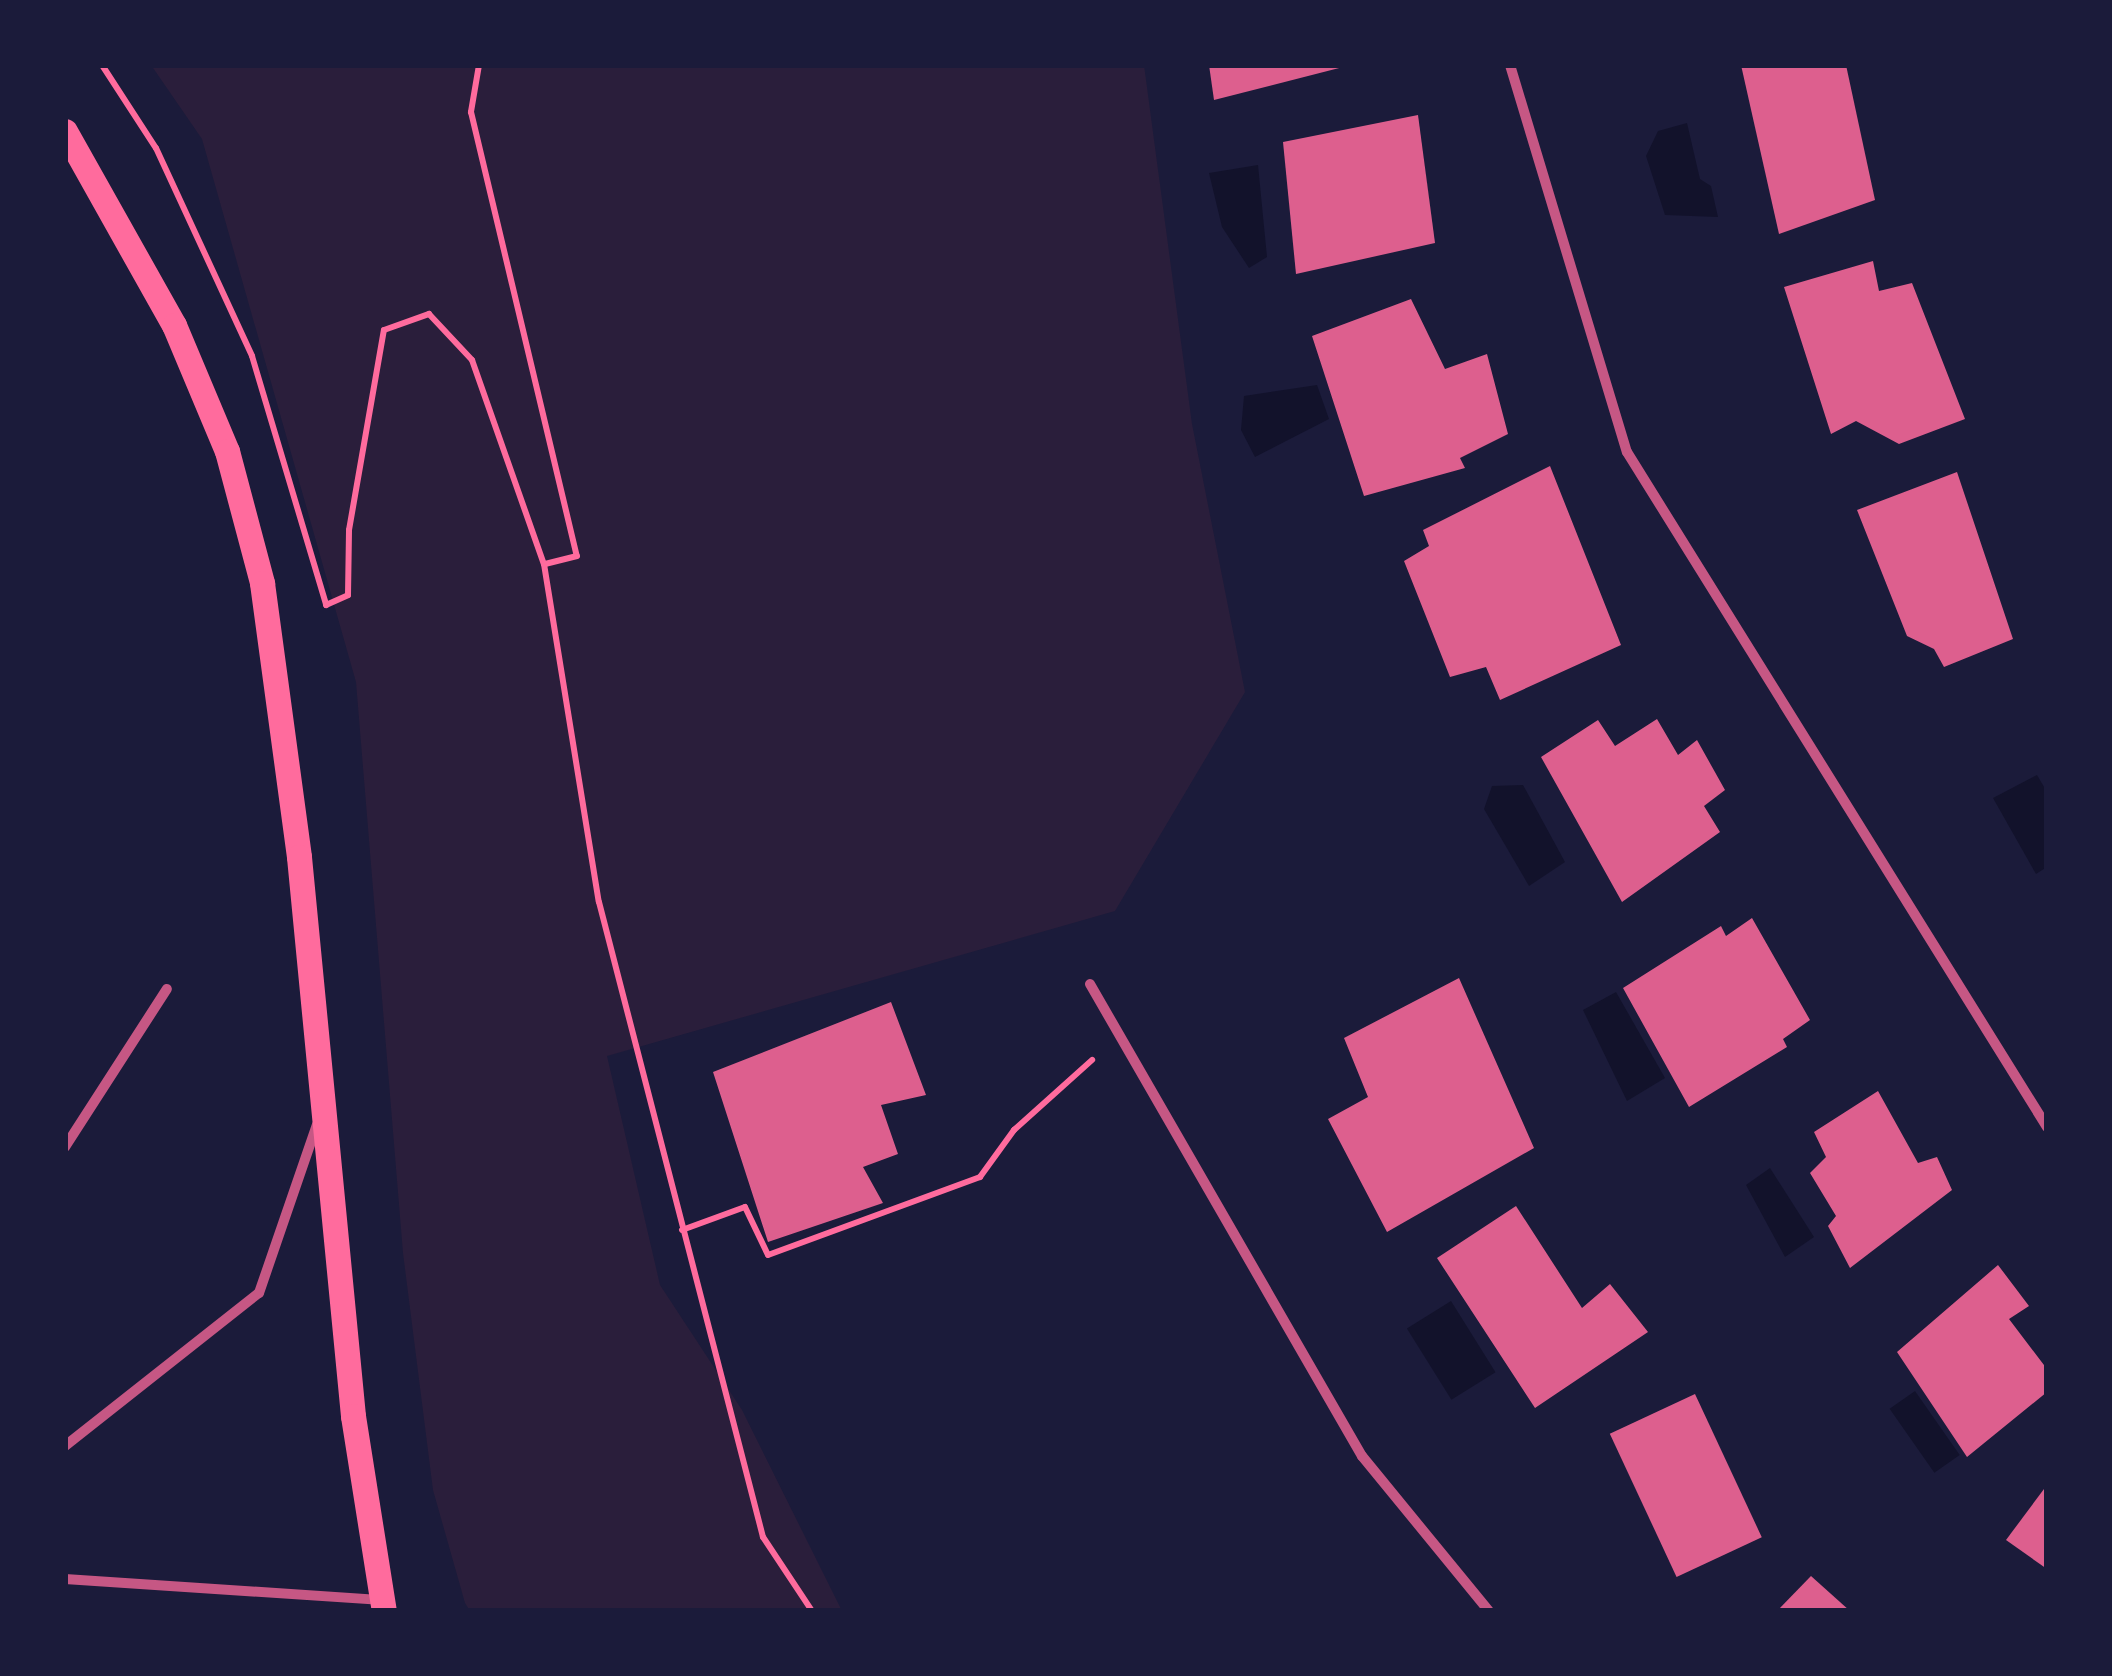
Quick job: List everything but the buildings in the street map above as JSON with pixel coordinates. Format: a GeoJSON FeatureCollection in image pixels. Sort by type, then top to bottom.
{"type":"FeatureCollection","features":[{"type":"Feature","properties":{"kind":"main road"},"geometry":{"type":"LineString","coordinates":[[65,130],[174,325],[227,451],[262,584],[382,1605]]}},
{"type":"Feature","properties":{"kind":"street"},"geometry":{"type":"LineString","coordinates":[[1510,65],[1628,452],[2047,1127]]}},
{"type":"Feature","properties":{"kind":"street"},"geometry":{"type":"LineString","coordinates":[[1090,984],[1362,1456],[1489,1611]]}},
{"type":"Feature","properties":{"kind":"street"},"geometry":{"type":"LineString","coordinates":[[65,1147],[167,989]]}},
{"type":"Feature","properties":{"kind":"street"},"geometry":{"type":"LineString","coordinates":[[65,1446],[259,1293],[325,1100]]}},
{"type":"Feature","properties":{"kind":"street"},"geometry":{"type":"LineString","coordinates":[[65,1579],[382,1605]]}},
{"type":"Feature","properties":{"kind":"path"},"geometry":{"type":"LineString","coordinates":[[102,65],[156,148],[252,356],[326,605],[348,595],[350,530],[384,330],[429,314],[472,360],[544,564],[600,902],[763,1537],[812,1611]]}},
{"type":"Feature","properties":{"kind":"path"},"geometry":{"type":"LineString","coordinates":[[479,65],[471,112],[577,556],[544,564]]}},
{"type":"Feature","properties":{"kind":"path"},"geometry":{"type":"LineString","coordinates":[[682,1230],[744,1207],[768,1254],[980,1177],[1014,1130],[1119,1036]]}},
{"type":"Feature","properties":{"kind":"shaded area"},"geometry":{"type":"Polygon","coordinates":[[[151,65],[1144,65],[1192,424],[1245,692],[1115,911],[607,1056],[660,1285],[742,1410],[842,1611],[470,1611],[465,1603],[433,1490],[403,1253],[356,682],[202,139],[151,65]]]}},
{"type":"Feature","properties":{"kind":"shaded area"},"geometry":{"type":"Polygon","coordinates":[[[1687,123],[1700,179],[1711,186],[1718,217],[1665,215],[1646,156],[1658,131],[1687,123]]]}},
{"type":"Feature","properties":{"kind":"shaded area"},"geometry":{"type":"Polygon","coordinates":[[[1258,165],[1267,257],[1249,268],[1222,227],[1209,173],[1258,165]]]}},
{"type":"Feature","properties":{"kind":"shaded area"},"geometry":{"type":"Polygon","coordinates":[[[1317,385],[1329,419],[1255,457],[1241,430],[1244,396],[1317,385]]]}},
{"type":"Feature","properties":{"kind":"shaded area"},"geometry":{"type":"Polygon","coordinates":[[[2037,775],[2047,792],[2047,867],[2036,874],[1993,798],[2037,775]]]}},
{"type":"Feature","properties":{"kind":"shaded area"},"geometry":{"type":"Polygon","coordinates":[[[1523,785],[1565,862],[1529,886],[1484,809],[1492,786],[1523,785]]]}},
{"type":"Feature","properties":{"kind":"shaded area"},"geometry":{"type":"Polygon","coordinates":[[[1616,992],[1665,1078],[1627,1101],[1583,1010],[1616,992]]]}},
{"type":"Feature","properties":{"kind":"shaded area"},"geometry":{"type":"Polygon","coordinates":[[[1770,1168],[1814,1237],[1785,1257],[1746,1185],[1770,1168]]]}},
{"type":"Feature","properties":{"kind":"shaded area"},"geometry":{"type":"Polygon","coordinates":[[[1451,1301],[1496,1372],[1451,1400],[1407,1329],[1451,1301]]]}},
{"type":"Feature","properties":{"kind":"shaded area"},"geometry":{"type":"Polygon","coordinates":[[[1915,1391],[1960,1455],[1934,1473],[1890,1409],[1915,1391]]]}}]}
